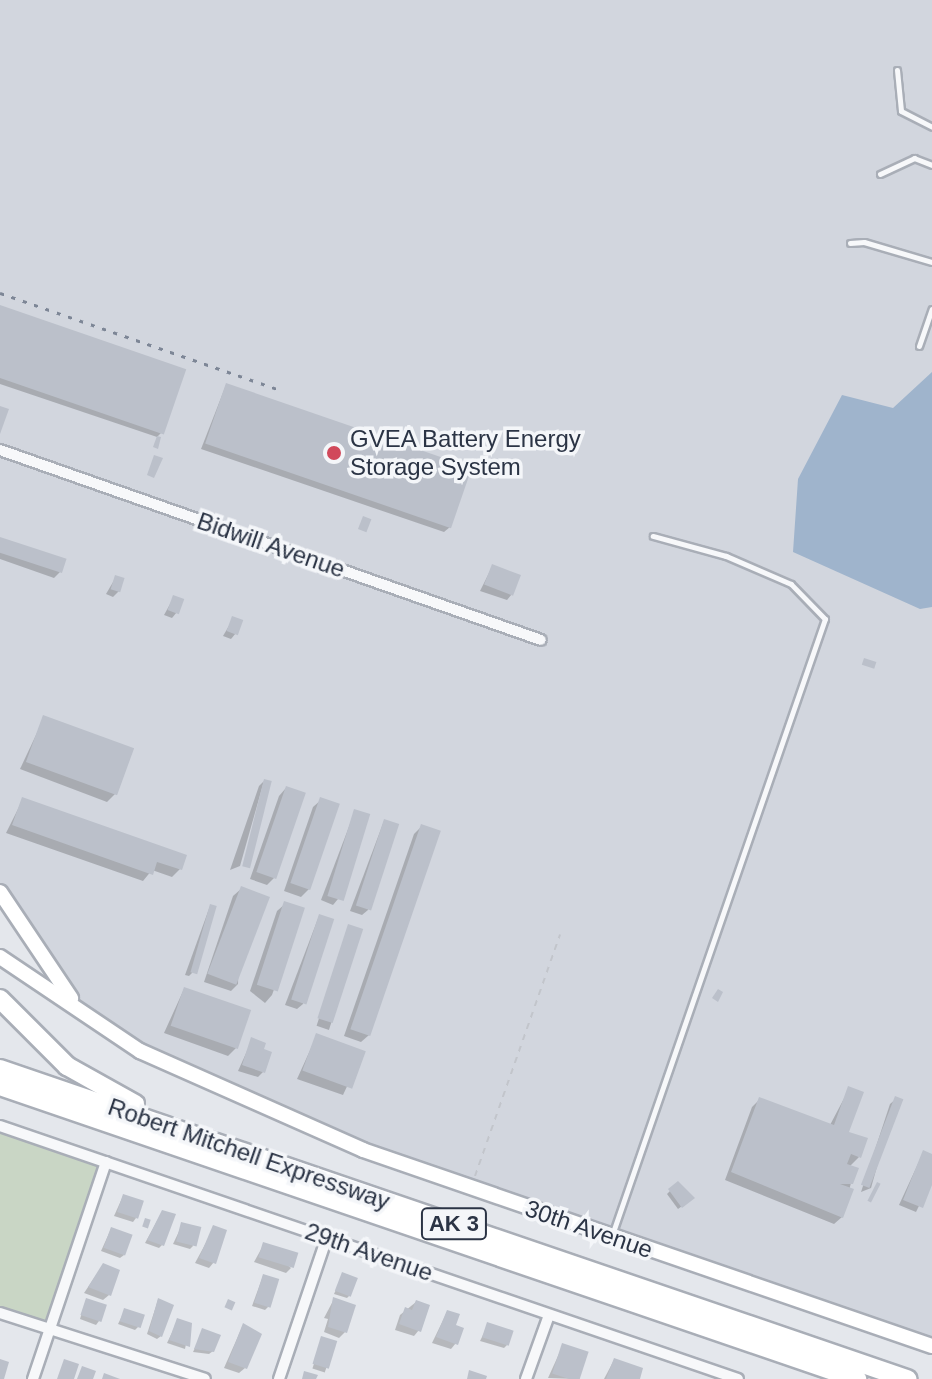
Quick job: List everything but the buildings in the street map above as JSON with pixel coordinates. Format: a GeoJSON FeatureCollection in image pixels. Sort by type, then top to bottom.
{"type":"FeatureCollection","features":[{"type":"Feature","properties":{"kind":"highway"},"geometry":{"type":"LineString","coordinates":[[0,999],[42,1046],[90,1081],[290,1167]]}},
{"type":"Feature","properties":{"kind":"highway","name":"Robert Mitchell Expressway"},"geometry":{"type":"LineString","coordinates":[[0,1069],[907,1379]]}},
{"type":"Feature","properties":{"kind":"highway","name":"Robert Mitchell Expressway"},"geometry":{"type":"LineString","coordinates":[[0,1086],[857,1379]]}},
{"type":"Feature","properties":{"kind":"main road","name":"30th Avenue"},"geometry":{"type":"LineString","coordinates":[[0,892],[81,1011]]}},
{"type":"Feature","properties":{"kind":"main road","name":"30th Avenue"},"geometry":{"type":"LineString","coordinates":[[0,957],[140,1051],[363,1150],[932,1346]]}},
{"type":"Feature","properties":{"kind":"street","name":"Bidwill Avenue"},"geometry":{"type":"LineString","coordinates":[[0,450],[541,640]]}},
{"type":"Feature","properties":{"kind":"street","name":"29th Avenue"},"geometry":{"type":"LineString","coordinates":[[0,1126],[738,1379]]}},
{"type":"Feature","properties":{"kind":"street"},"geometry":{"type":"LineString","coordinates":[[33,1379],[106,1162]]}},
{"type":"Feature","properties":{"kind":"street"},"geometry":{"type":"LineString","coordinates":[[279,1379],[327,1237]]}},
{"type":"Feature","properties":{"kind":"street"},"geometry":{"type":"LineString","coordinates":[[0,1313],[205,1379]]}},
{"type":"Feature","properties":{"kind":"street"},"geometry":{"type":"LineString","coordinates":[[526,1379],[549,1315]]}},
{"type":"Feature","properties":{"kind":"lane"},"geometry":{"type":"LineString","coordinates":[[897,70],[901,111],[932,127]]}},
{"type":"Feature","properties":{"kind":"lane"},"geometry":{"type":"LineString","coordinates":[[880,174],[914,158],[932,165]]}},
{"type":"Feature","properties":{"kind":"lane"},"geometry":{"type":"LineString","coordinates":[[850,243],[874,244],[932,262]]}},
{"type":"Feature","properties":{"kind":"lane"},"geometry":{"type":"LineString","coordinates":[[919,346],[932,309]]}},
{"type":"Feature","properties":{"kind":"lane"},"geometry":{"type":"LineString","coordinates":[[611,1236],[825,619],[791,584],[726,556],[653,536]]}},
{"type":"Feature","properties":{"kind":"path"},"geometry":{"type":"LineString","coordinates":[[470,1189],[560,934]]}},
{"type":"Feature","properties":{"kind":"shaded area"},"geometry":{"type":"Polygon","coordinates":[[[0,0],[932,0],[932,1343],[384,1155],[156,1054],[101,1022],[70,991],[0,888],[0,0]]]}},
{"type":"Feature","properties":{"kind":"green space"},"geometry":{"type":"Polygon","coordinates":[[[0,1126],[106,1162],[49,1329],[0,1313],[0,1126]]]}},
{"type":"Feature","properties":{"kind":"water"},"geometry":{"type":"Polygon","coordinates":[[[932,372],[932,607],[920,609],[793,552],[798,479],[842,395],[893,408],[932,372]]]}},
{"type":"Feature","properties":{"kind":"railway"},"geometry":{"type":"LineString","coordinates":[[0,293],[280,390]]}},
{"type":"Feature","properties":{"kind":"place","name":"GVEA Battery Energy Storage System"},"geometry":{"type":"Point","coordinates":[334,453]}}]}
